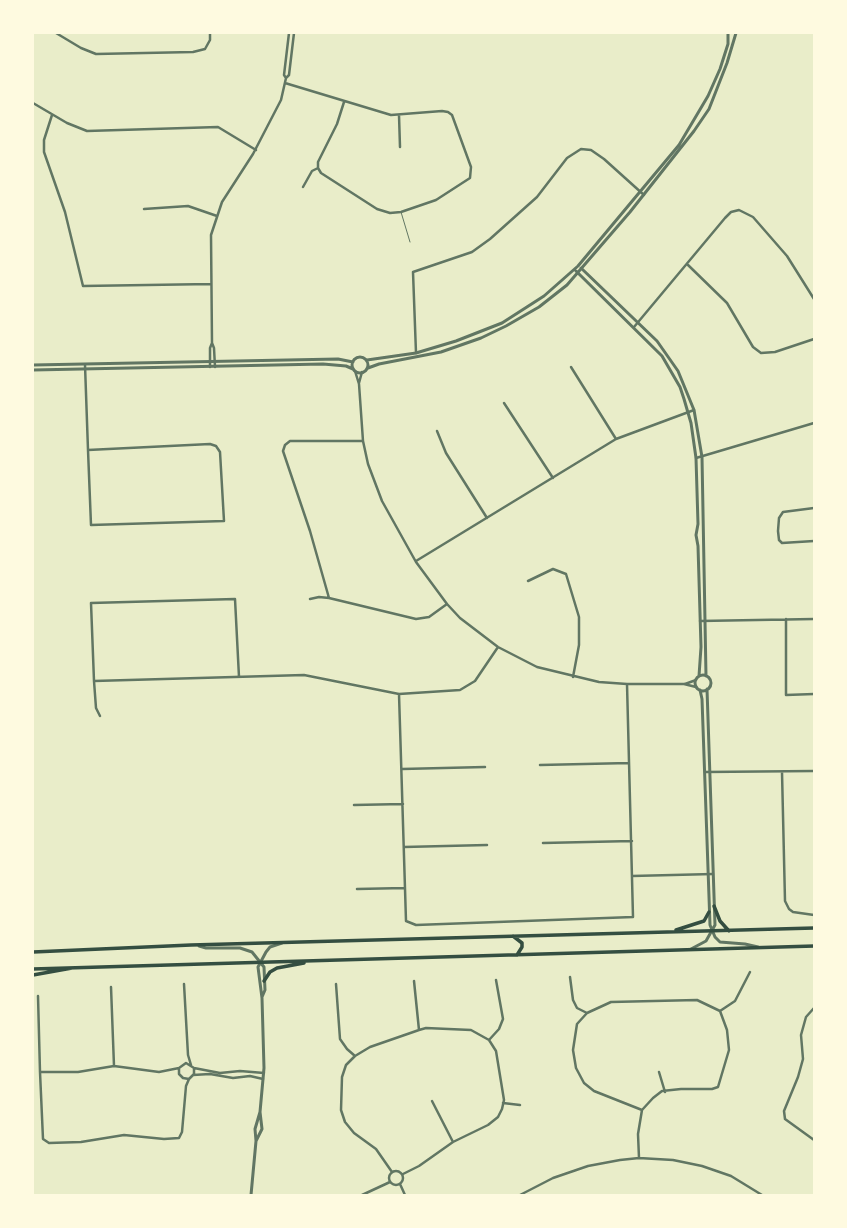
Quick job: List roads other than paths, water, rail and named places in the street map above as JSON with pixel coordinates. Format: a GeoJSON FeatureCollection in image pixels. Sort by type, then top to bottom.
{"type":"FeatureCollection","features":[{"type":"Feature","properties":{"kind":"main road"},"geometry":{"type":"LineString","coordinates":[[714,906],[720,921],[728,930]]}},
{"type":"Feature","properties":{"kind":"main road"},"geometry":{"type":"LineString","coordinates":[[671,932],[695,926],[704,921],[709,912]]}},
{"type":"Feature","properties":{"kind":"main road"},"geometry":{"type":"LineString","coordinates":[[33,952],[284,942],[814,928]]}},
{"type":"Feature","properties":{"kind":"main road"},"geometry":{"type":"LineString","coordinates":[[513,936],[522,943],[521,950],[517,955]]}},
{"type":"Feature","properties":{"kind":"main road"},"geometry":{"type":"LineString","coordinates":[[33,969],[79,966],[260,963],[814,946]]}},
{"type":"Feature","properties":{"kind":"main road"},"geometry":{"type":"LineString","coordinates":[[264,981],[270,972],[277,968],[317,961]]}},
{"type":"Feature","properties":{"kind":"main road"},"geometry":{"type":"LineString","coordinates":[[33,975],[79,966]]}},
{"type":"Feature","properties":{"kind":"street"},"geometry":{"type":"LineString","coordinates":[[56,33],[81,48],[96,54],[193,52],[205,49],[210,40],[210,33]]}},
{"type":"Feature","properties":{"kind":"street"},"geometry":{"type":"LineString","coordinates":[[286,78],[284,75],[289,33]]}},
{"type":"Feature","properties":{"kind":"street"},"geometry":{"type":"LineString","coordinates":[[214,367],[214,348],[212,343],[211,235],[222,202],[256,150],[281,100],[286,78],[289,75],[294,33]]}},
{"type":"Feature","properties":{"kind":"street"},"geometry":{"type":"LineString","coordinates":[[353,362],[356,358],[361,357],[367,360],[416,353],[456,341],[502,324],[544,296],[578,266],[666,160],[693,124],[720,69],[728,44],[728,33]]}},
{"type":"Feature","properties":{"kind":"street"},"geometry":{"type":"LineString","coordinates":[[359,384],[362,372],[368,368],[379,364],[455,348],[506,326],[539,307],[558,292],[582,269],[681,150],[709,109],[727,63],[736,33]]}},
{"type":"Feature","properties":{"kind":"street"},"geometry":{"type":"LineString","coordinates":[[285,83],[391,115],[442,111],[448,112],[452,116],[471,167],[470,178],[436,200],[401,212],[390,213],[377,209],[321,173],[318,168],[318,162],[337,124],[344,102]]}},
{"type":"Feature","properties":{"kind":"street"},"geometry":{"type":"LineString","coordinates":[[33,103],[52,115],[86,131],[218,127],[256,150]]}},
{"type":"Feature","properties":{"kind":"street"},"geometry":{"type":"LineString","coordinates":[[52,115],[44,140],[44,152],[65,212],[83,286],[211,284]]}},
{"type":"Feature","properties":{"kind":"street"},"geometry":{"type":"LineString","coordinates":[[399,115],[400,147]]}},
{"type":"Feature","properties":{"kind":"street"},"geometry":{"type":"LineString","coordinates":[[417,357],[413,272],[472,252],[537,197],[567,158],[581,150],[591,150],[604,159],[644,195]]}},
{"type":"Feature","properties":{"kind":"street"},"geometry":{"type":"LineString","coordinates":[[303,187],[312,171],[318,168]]}},
{"type":"Feature","properties":{"kind":"street"},"geometry":{"type":"LineString","coordinates":[[144,209],[188,206],[217,216]]}},
{"type":"Feature","properties":{"kind":"street"},"geometry":{"type":"LineString","coordinates":[[634,327],[688,265],[725,218],[731,212],[739,210],[753,218],[787,256],[814,299]]}},
{"type":"Feature","properties":{"kind":"street"},"geometry":{"type":"LineString","coordinates":[[688,265],[727,303],[753,346],[761,353],[775,352],[814,339]]}},
{"type":"Feature","properties":{"kind":"street"},"geometry":{"type":"LineString","coordinates":[[578,266],[639,322],[672,360],[686,388],[694,410],[702,457],[706,676],[711,683],[707,689],[715,925],[706,941],[690,949]]}},
{"type":"Feature","properties":{"kind":"street"},"geometry":{"type":"LineString","coordinates":[[574,269],[654,346],[668,365],[680,387],[688,412],[693,433],[696,458],[698,524],[696,535],[698,546],[701,654],[699,676],[696,680],[684,684]]}},
{"type":"Feature","properties":{"kind":"street"},"geometry":{"type":"LineString","coordinates":[[210,367],[210,348],[212,343]]}},
{"type":"Feature","properties":{"kind":"street"},"geometry":{"type":"LineString","coordinates":[[33,365],[85,366],[338,359],[353,362]]}},
{"type":"Feature","properties":{"kind":"street"},"geometry":{"type":"LineString","coordinates":[[367,360],[368,368]]}},
{"type":"Feature","properties":{"kind":"street"},"geometry":{"type":"LineString","coordinates":[[353,362],[359,384],[362,440],[368,464],[382,501],[416,562],[447,604],[478,633],[498,647],[537,667],[573,677],[599,682],[627,684],[684,684],[696,687],[700,690],[702,699],[710,925],[715,937],[720,942],[745,944],[758,947]]}},
{"type":"Feature","properties":{"kind":"street"},"geometry":{"type":"LineString","coordinates":[[33,370],[323,364],[346,366],[362,372]]}},
{"type":"Feature","properties":{"kind":"street"},"geometry":{"type":"LineString","coordinates":[[85,366],[88,450],[91,525],[224,521],[220,452],[216,446],[210,444],[88,450]]}},
{"type":"Feature","properties":{"kind":"street"},"geometry":{"type":"LineString","coordinates":[[572,367],[616,439]]}},
{"type":"Feature","properties":{"kind":"street"},"geometry":{"type":"LineString","coordinates":[[504,403],[553,478]]}},
{"type":"Feature","properties":{"kind":"street"},"geometry":{"type":"LineString","coordinates":[[416,562],[616,439],[694,410]]}},
{"type":"Feature","properties":{"kind":"street"},"geometry":{"type":"LineString","coordinates":[[696,458],[814,423]]}},
{"type":"Feature","properties":{"kind":"street"},"geometry":{"type":"LineString","coordinates":[[437,431],[446,452],[487,518]]}},
{"type":"Feature","properties":{"kind":"street"},"geometry":{"type":"LineString","coordinates":[[329,598],[310,531],[283,451],[285,445],[290,441],[362,440]]}},
{"type":"Feature","properties":{"kind":"street"},"geometry":{"type":"LineString","coordinates":[[814,508],[783,512],[779,518],[778,531],[779,540],[782,543],[814,541]]}},
{"type":"Feature","properties":{"kind":"street"},"geometry":{"type":"LineString","coordinates":[[528,581],[553,569],[566,574],[579,618],[579,645],[573,677]]}},
{"type":"Feature","properties":{"kind":"street"},"geometry":{"type":"LineString","coordinates":[[310,599],[319,597],[329,598],[416,619],[429,617],[447,604]]}},
{"type":"Feature","properties":{"kind":"street"},"geometry":{"type":"LineString","coordinates":[[100,716],[96,708],[91,602],[235,600],[239,677]]}},
{"type":"Feature","properties":{"kind":"street"},"geometry":{"type":"LineString","coordinates":[[786,619],[786,695],[814,694]]}},
{"type":"Feature","properties":{"kind":"street"},"geometry":{"type":"LineString","coordinates":[[700,621],[814,619]]}},
{"type":"Feature","properties":{"kind":"street"},"geometry":{"type":"LineString","coordinates":[[94,681],[304,675],[399,694],[460,690],[475,681],[498,647]]}},
{"type":"Feature","properties":{"kind":"street"},"geometry":{"type":"LineString","coordinates":[[699,676],[706,676]]}},
{"type":"Feature","properties":{"kind":"street"},"geometry":{"type":"LineString","coordinates":[[696,680],[696,687]]}},
{"type":"Feature","properties":{"kind":"street"},"geometry":{"type":"LineString","coordinates":[[399,694],[406,921],[416,924],[633,917],[627,684]]}},
{"type":"Feature","properties":{"kind":"street"},"geometry":{"type":"LineString","coordinates":[[700,690],[707,689]]}},
{"type":"Feature","properties":{"kind":"street"},"geometry":{"type":"LineString","coordinates":[[540,765],[629,763]]}},
{"type":"Feature","properties":{"kind":"street"},"geometry":{"type":"LineString","coordinates":[[402,769],[485,767]]}},
{"type":"Feature","properties":{"kind":"street"},"geometry":{"type":"LineString","coordinates":[[704,772],[814,771]]}},
{"type":"Feature","properties":{"kind":"street"},"geometry":{"type":"LineString","coordinates":[[782,772],[785,901],[789,909],[793,912],[814,915]]}},
{"type":"Feature","properties":{"kind":"street"},"geometry":{"type":"LineString","coordinates":[[354,805],[403,804]]}},
{"type":"Feature","properties":{"kind":"street"},"geometry":{"type":"LineString","coordinates":[[544,843],[632,842]]}},
{"type":"Feature","properties":{"kind":"street"},"geometry":{"type":"LineString","coordinates":[[404,847],[487,845]]}},
{"type":"Feature","properties":{"kind":"street"},"geometry":{"type":"LineString","coordinates":[[632,876],[713,874]]}},
{"type":"Feature","properties":{"kind":"street"},"geometry":{"type":"LineString","coordinates":[[357,889],[405,888]]}},
{"type":"Feature","properties":{"kind":"street"},"geometry":{"type":"LineString","coordinates":[[251,1195],[256,1141],[255,1129],[260,1112],[264,1079],[262,998],[258,967],[263,955],[270,947],[284,942]]}},
{"type":"Feature","properties":{"kind":"street"},"geometry":{"type":"LineString","coordinates":[[195,945],[206,948],[240,948],[252,952],[257,956],[260,963],[264,967],[265,990],[262,998]]}},
{"type":"Feature","properties":{"kind":"street"},"geometry":{"type":"LineString","coordinates":[[720,1011],[735,1001],[750,972]]}},
{"type":"Feature","properties":{"kind":"street"},"geometry":{"type":"LineString","coordinates":[[570,977],[573,1000],[577,1008],[586,1013]]}},
{"type":"Feature","properties":{"kind":"street"},"geometry":{"type":"LineString","coordinates":[[489,1040],[499,1029],[503,1019],[496,980]]}},
{"type":"Feature","properties":{"kind":"street"},"geometry":{"type":"LineString","coordinates":[[414,981],[420,1030]]}},
{"type":"Feature","properties":{"kind":"street"},"geometry":{"type":"LineString","coordinates":[[184,984],[188,1055],[191,1065],[194,1068],[220,1072],[240,1071],[264,1073]]}},
{"type":"Feature","properties":{"kind":"street"},"geometry":{"type":"LineString","coordinates":[[336,984],[340,1039],[347,1049],[355,1056]]}},
{"type":"Feature","properties":{"kind":"street"},"geometry":{"type":"LineString","coordinates":[[111,987],[114,1066]]}},
{"type":"Feature","properties":{"kind":"street"},"geometry":{"type":"LineString","coordinates":[[38,996],[42,1135],[43,1139],[48,1143],[81,1142],[124,1135],[164,1139],[179,1138],[186,1086],[189,1078],[193,1075],[210,1074],[233,1078],[250,1076],[264,1079]]}},
{"type":"Feature","properties":{"kind":"street"},"geometry":{"type":"LineString","coordinates":[[639,1158],[638,1134],[642,1110],[653,1098],[665,1092],[681,1089],[712,1089],[718,1087],[728,1050],[727,1030],[720,1011],[697,1000],[611,1002],[586,1013],[577,1024],[573,1050],[576,1068],[584,1083],[594,1091],[642,1110]]}},
{"type":"Feature","properties":{"kind":"street"},"geometry":{"type":"LineString","coordinates":[[814,1008],[806,1017],[801,1035],[803,1060],[798,1077],[784,1111],[785,1119],[814,1140]]}},
{"type":"Feature","properties":{"kind":"street"},"geometry":{"type":"LineString","coordinates":[[392,1172],[376,1149],[354,1133],[345,1122],[341,1110],[342,1077],[346,1065],[355,1056],[370,1047],[426,1028],[471,1030],[489,1040],[496,1051],[504,1100],[498,1116],[488,1125],[453,1142],[419,1166],[403,1174],[400,1184],[405,1195]]}},
{"type":"Feature","properties":{"kind":"street"},"geometry":{"type":"LineString","coordinates":[[40,1072],[78,1072],[114,1066],[159,1072],[170,1071],[179,1068],[188,1055]]}},
{"type":"Feature","properties":{"kind":"street"},"geometry":{"type":"LineString","coordinates":[[183,1064],[191,1065]]}},
{"type":"Feature","properties":{"kind":"street"},"geometry":{"type":"LineString","coordinates":[[179,1068],[179,1074]]}},
{"type":"Feature","properties":{"kind":"street"},"geometry":{"type":"LineString","coordinates":[[193,1075],[194,1068]]}},
{"type":"Feature","properties":{"kind":"street"},"geometry":{"type":"LineString","coordinates":[[170,1071],[179,1074],[183,1078],[186,1086]]}},
{"type":"Feature","properties":{"kind":"street"},"geometry":{"type":"LineString","coordinates":[[658,1072],[665,1092]]}},
{"type":"Feature","properties":{"kind":"street"},"geometry":{"type":"LineString","coordinates":[[183,1078],[189,1078]]}},
{"type":"Feature","properties":{"kind":"street"},"geometry":{"type":"LineString","coordinates":[[432,1101],[453,1142]]}},
{"type":"Feature","properties":{"kind":"street"},"geometry":{"type":"LineString","coordinates":[[503,1104],[520,1105]]}},
{"type":"Feature","properties":{"kind":"street"},"geometry":{"type":"LineString","coordinates":[[256,1141],[262,1129],[260,1112]]}},
{"type":"Feature","properties":{"kind":"street"},"geometry":{"type":"LineString","coordinates":[[520,1195],[553,1178],[588,1166],[639,1158],[673,1160],[702,1166],[731,1176],[762,1195]]}},
{"type":"Feature","properties":{"kind":"street"},"geometry":{"type":"LineString","coordinates":[[392,1172],[400,1171],[403,1174]]}},
{"type":"Feature","properties":{"kind":"street"},"geometry":{"type":"LineString","coordinates":[[390,1182],[389,1178],[392,1172]]}},
{"type":"Feature","properties":{"kind":"street"},"geometry":{"type":"LineString","coordinates":[[362,1195],[390,1182],[397,1185],[400,1184]]}},
{"type":"Feature","properties":{"kind":"lane"},"geometry":{"type":"LineString","coordinates":[[401,212],[410,242]]}}]}
